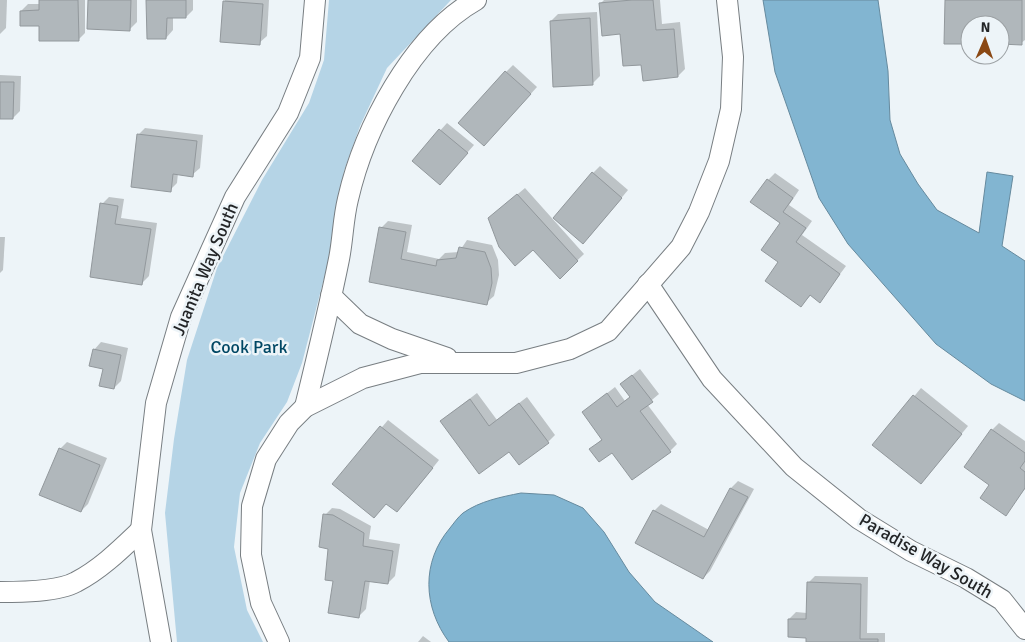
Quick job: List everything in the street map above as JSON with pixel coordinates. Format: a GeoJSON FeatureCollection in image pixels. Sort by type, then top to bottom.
{"type":"FeatureCollection","features":[{"type":"Feature","properties":{"kind":"street","name":"Juanita Way South"},"geometry":{"type":"LineString","coordinates":[[161,642],[142,530],[156,403],[181,317],[235,197],[288,113],[310,58],[315,0]]}},
{"type":"Feature","properties":{"kind":"street"},"geometry":{"type":"LineString","coordinates":[[305,407],[340,257],[348,200],[362,152],[384,104],[416,54],[461,9],[476,0]]}},
{"type":"Feature","properties":{"kind":"street"},"geometry":{"type":"LineString","coordinates":[[279,642],[261,603],[251,555],[252,506],[266,459],[289,423],[305,407],[363,378],[420,363],[516,363],[570,349],[608,332],[681,247],[700,212],[719,161],[731,109],[733,66],[727,0]]}},
{"type":"Feature","properties":{"kind":"street","name":"Paradise Way South"},"geometry":{"type":"LineString","coordinates":[[648,284],[712,379],[794,467],[859,519],[911,551],[966,578],[1002,600],[1025,629]]}},
{"type":"Feature","properties":{"kind":"street"},"geometry":{"type":"LineString","coordinates":[[331,296],[360,324],[392,339],[460,362]]}},
{"type":"Feature","properties":{"kind":"street"},"geometry":{"type":"LineString","coordinates":[[0,592],[30,592],[74,584],[113,557],[142,530]]}},
{"type":"Feature","properties":{"kind":"green space","name":"Cook Park"},"geometry":{"type":"Polygon","coordinates":[[[329,0],[451,0],[387,68],[360,126],[344,171],[334,240],[302,363],[287,402],[260,443],[240,493],[234,547],[247,610],[263,642],[177,642],[165,513],[174,439],[187,360],[217,268],[262,180],[309,103],[324,60],[329,0]]]}},
{"type":"Feature","properties":{"kind":"shaded area"},"geometry":{"type":"Polygon","coordinates":[[[763,0],[878,0],[888,71],[890,120],[900,154],[918,184],[937,210],[979,233],[987,172],[1013,176],[1002,246],[1025,261],[1025,401],[991,384],[936,344],[848,244],[819,198],[775,72],[763,0]]]}},
{"type":"Feature","properties":{"kind":"shaded area"},"geometry":{"type":"Polygon","coordinates":[[[521,493],[554,495],[583,508],[604,532],[629,572],[655,602],[713,642],[449,642],[440,628],[430,600],[430,570],[434,555],[441,541],[463,513],[476,505],[521,493]]]}},
{"type":"Feature","properties":{"kind":"building"},"geometry":{"type":"Polygon","coordinates":[[[39,0],[78,0],[79,41],[39,41],[39,26],[20,26],[20,11],[39,10],[39,0]]]}},
{"type":"Feature","properties":{"kind":"building"},"geometry":{"type":"Polygon","coordinates":[[[88,0],[131,0],[130,31],[87,29],[88,0]]]}},
{"type":"Feature","properties":{"kind":"building"},"geometry":{"type":"Polygon","coordinates":[[[146,0],[186,0],[186,18],[167,18],[166,39],[147,39],[146,0]]]}},
{"type":"Feature","properties":{"kind":"building"},"geometry":{"type":"Polygon","coordinates":[[[653,0],[656,30],[674,29],[678,77],[643,81],[641,65],[623,66],[620,34],[602,36],[599,3],[653,0]]]}},
{"type":"Feature","properties":{"kind":"building"},"geometry":{"type":"Polygon","coordinates":[[[945,0],[1022,0],[1022,45],[1010,44],[1010,15],[960,15],[960,44],[944,44],[945,0]]]}},
{"type":"Feature","properties":{"kind":"building"},"geometry":{"type":"Polygon","coordinates":[[[223,1],[263,4],[260,45],[220,42],[223,1]]]}},
{"type":"Feature","properties":{"kind":"building"},"geometry":{"type":"Polygon","coordinates":[[[590,18],[593,85],[553,87],[550,21],[590,18]]]}},
{"type":"Feature","properties":{"kind":"building"},"geometry":{"type":"Polygon","coordinates":[[[505,71],[531,94],[484,146],[458,123],[505,71]]]}},
{"type":"Feature","properties":{"kind":"building"},"geometry":{"type":"Polygon","coordinates":[[[0,82],[14,82],[13,119],[0,119],[0,82]]]}},
{"type":"Feature","properties":{"kind":"building"},"geometry":{"type":"Polygon","coordinates":[[[439,129],[468,153],[440,185],[412,161],[439,129]]]}},
{"type":"Feature","properties":{"kind":"building"},"geometry":{"type":"Polygon","coordinates":[[[137,134],[197,141],[193,177],[173,174],[171,192],[131,187],[137,134]]]}},
{"type":"Feature","properties":{"kind":"building"},"geometry":{"type":"Polygon","coordinates":[[[592,172],[622,198],[583,244],[553,218],[592,172]]]}},
{"type":"Feature","properties":{"kind":"building"},"geometry":{"type":"Polygon","coordinates":[[[767,179],[793,198],[783,212],[806,228],[796,242],[840,274],[820,303],[810,295],[801,307],[765,281],[778,262],[761,250],[780,223],[750,202],[767,179]]]}},
{"type":"Feature","properties":{"kind":"building"},"geometry":{"type":"Polygon","coordinates":[[[517,194],[578,261],[560,279],[533,250],[515,266],[499,247],[488,218],[517,194]]]}},
{"type":"Feature","properties":{"kind":"building"},"geometry":{"type":"Polygon","coordinates":[[[100,203],[118,206],[115,224],[151,229],[142,285],[90,277],[100,203]]]}},
{"type":"Feature","properties":{"kind":"building"},"geometry":{"type":"Polygon","coordinates":[[[379,227],[406,232],[401,259],[436,266],[437,260],[456,258],[459,247],[485,252],[491,268],[492,283],[487,305],[369,282],[379,227]]]}},
{"type":"Feature","properties":{"kind":"building"},"geometry":{"type":"Polygon","coordinates":[[[93,349],[121,355],[114,389],[99,386],[103,369],[89,366],[93,349]]]}},
{"type":"Feature","properties":{"kind":"building"},"geometry":{"type":"Polygon","coordinates":[[[632,375],[653,402],[640,411],[671,452],[632,480],[612,453],[599,462],[589,449],[602,440],[582,412],[607,393],[617,407],[630,397],[620,384],[632,375]]]}},
{"type":"Feature","properties":{"kind":"building"},"geometry":{"type":"Polygon","coordinates":[[[913,395],[962,434],[921,484],[872,445],[913,395]]]}},
{"type":"Feature","properties":{"kind":"building"},"geometry":{"type":"Polygon","coordinates":[[[470,399],[489,426],[519,403],[549,443],[519,465],[509,452],[479,474],[440,421],[470,399]]]}},
{"type":"Feature","properties":{"kind":"building"},"geometry":{"type":"Polygon","coordinates":[[[380,426],[433,468],[397,512],[386,504],[374,518],[332,484],[380,426]]]}},
{"type":"Feature","properties":{"kind":"building"},"geometry":{"type":"Polygon","coordinates":[[[991,429],[1025,453],[1025,461],[1020,468],[1025,472],[1025,488],[1006,516],[980,498],[989,485],[964,467],[991,429]]]}},
{"type":"Feature","properties":{"kind":"building"},"geometry":{"type":"Polygon","coordinates":[[[59,448],[100,465],[81,512],[39,495],[59,448]]]}},
{"type":"Feature","properties":{"kind":"building"},"geometry":{"type":"Polygon","coordinates":[[[730,488],[748,497],[703,579],[635,543],[653,510],[704,537],[730,488]]]}},
{"type":"Feature","properties":{"kind":"building"},"geometry":{"type":"Polygon","coordinates":[[[323,514],[333,515],[364,533],[363,546],[393,551],[388,584],[365,581],[359,618],[328,613],[333,581],[325,580],[328,549],[319,547],[323,514]]]}},
{"type":"Feature","properties":{"kind":"building"},"geometry":{"type":"Polygon","coordinates":[[[807,582],[861,584],[860,639],[878,639],[878,642],[806,642],[806,638],[788,637],[788,619],[806,619],[807,582]]]}}]}
